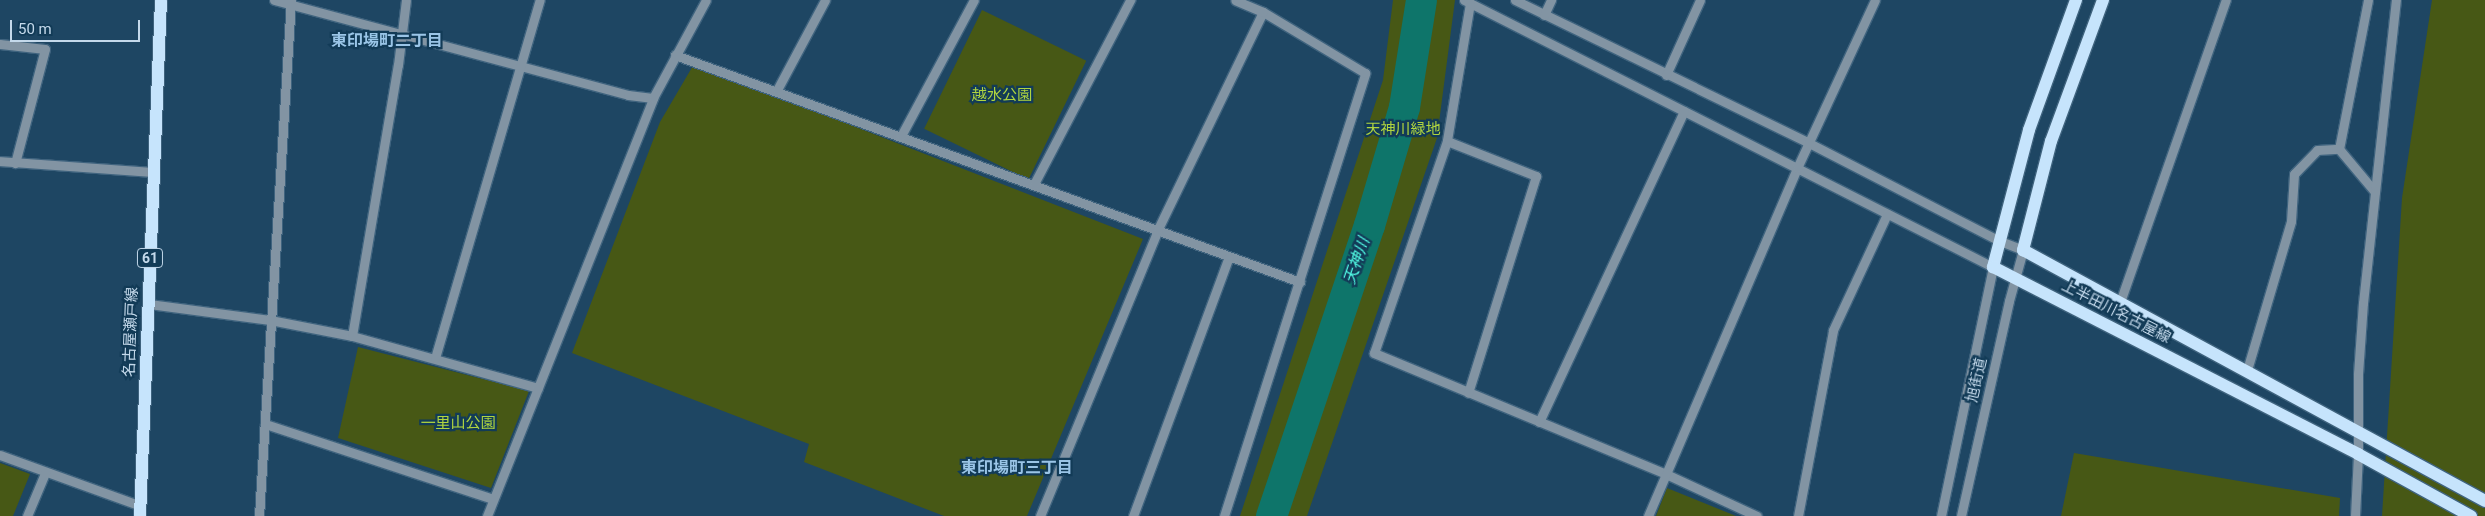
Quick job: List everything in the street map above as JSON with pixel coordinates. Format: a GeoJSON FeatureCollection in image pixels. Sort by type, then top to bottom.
{"type":"FeatureCollection","features":[{"type":"Feature","properties":{"kind":"main road","name":"名古屋瀬戸線"},"geometry":{"type":"LineString","coordinates":[[140,511],[149,304],[152,172],[161,0]]}},
{"type":"Feature","properties":{"kind":"main road"},"geometry":{"type":"LineString","coordinates":[[1994,267],[2028,130],[2076,0]]}},
{"type":"Feature","properties":{"kind":"main road"},"geometry":{"type":"LineString","coordinates":[[2023,250],[2051,141],[2104,0]]}},
{"type":"Feature","properties":{"kind":"main road","name":"上半田川名古屋線"},"geometry":{"type":"LineString","coordinates":[[2023,250],[2485,501]]}},
{"type":"Feature","properties":{"kind":"main road","name":"上半田川名古屋線"},"geometry":{"type":"LineString","coordinates":[[1994,267],[2358,454],[2471,516]]}},
{"type":"Feature","properties":{"kind":"street"},"geometry":{"type":"LineString","coordinates":[[274,0],[290,2],[401,35],[628,95],[653,98]]}},
{"type":"Feature","properties":{"kind":"street"},"geometry":{"type":"LineString","coordinates":[[352,336],[398,65],[406,0]]}},
{"type":"Feature","properties":{"kind":"street"},"geometry":{"type":"LineString","coordinates":[[435,358],[540,0]]}},
{"type":"Feature","properties":{"kind":"street"},"geometry":{"type":"LineString","coordinates":[[487,516],[653,98],[706,0]]}},
{"type":"Feature","properties":{"kind":"street"},"geometry":{"type":"LineString","coordinates":[[777,90],[825,0]]}},
{"type":"Feature","properties":{"kind":"street"},"geometry":{"type":"LineString","coordinates":[[901,136],[974,0]]}},
{"type":"Feature","properties":{"kind":"street"},"geometry":{"type":"LineString","coordinates":[[1034,184],[1130,0]]}},
{"type":"Feature","properties":{"kind":"street"},"geometry":{"type":"LineString","coordinates":[[1224,516],[1365,73],[1263,12],[1235,0]]}},
{"type":"Feature","properties":{"kind":"street"},"geometry":{"type":"LineString","coordinates":[[1515,0],[1809,143],[2000,241],[2023,250]]}},
{"type":"Feature","properties":{"kind":"street"},"geometry":{"type":"LineString","coordinates":[[1544,15],[1551,0]]}},
{"type":"Feature","properties":{"kind":"street"},"geometry":{"type":"LineString","coordinates":[[1666,75],[1700,0]]}},
{"type":"Feature","properties":{"kind":"street"},"geometry":{"type":"LineString","coordinates":[[1648,516],[1797,168],[1875,0]]}},
{"type":"Feature","properties":{"kind":"street"},"geometry":{"type":"LineString","coordinates":[[2120,302],[2226,0]]}},
{"type":"Feature","properties":{"kind":"street"},"geometry":{"type":"LineString","coordinates":[[2339,149],[2368,0]]}},
{"type":"Feature","properties":{"kind":"street"},"geometry":{"type":"LineString","coordinates":[[2355,516],[2358,454],[2356,431],[2363,312],[2396,0]]}},
{"type":"Feature","properties":{"kind":"street"},"geometry":{"type":"LineString","coordinates":[[259,516],[290,2]]}},
{"type":"Feature","properties":{"kind":"street"},"geometry":{"type":"LineString","coordinates":[[1758,516],[1666,474],[1374,353],[1447,141],[1467,2],[1994,267]]}},
{"type":"Feature","properties":{"kind":"street"},"geometry":{"type":"LineString","coordinates":[[1040,516],[1158,230],[1263,12]]}},
{"type":"Feature","properties":{"kind":"street"},"geometry":{"type":"LineString","coordinates":[[0,44],[45,50],[15,163]]}},
{"type":"Feature","properties":{"kind":"street"},"geometry":{"type":"LineString","coordinates":[[675,55],[777,90],[1300,282]]}},
{"type":"Feature","properties":{"kind":"street"},"geometry":{"type":"LineString","coordinates":[[1539,422],[1684,111]]}},
{"type":"Feature","properties":{"kind":"street"},"geometry":{"type":"LineString","coordinates":[[1447,141],[1536,176],[1468,392]]}},
{"type":"Feature","properties":{"kind":"street"},"geometry":{"type":"LineString","coordinates":[[2339,149],[2375,192]]}},
{"type":"Feature","properties":{"kind":"street"},"geometry":{"type":"LineString","coordinates":[[2247,370],[2292,221],[2294,174],[2317,150],[2339,149]]}},
{"type":"Feature","properties":{"kind":"street"},"geometry":{"type":"LineString","coordinates":[[0,161],[152,172]]}},
{"type":"Feature","properties":{"kind":"street"},"geometry":{"type":"LineString","coordinates":[[1798,516],[1834,330],[1887,214]]}},
{"type":"Feature","properties":{"kind":"street","name":"旭街道"},"geometry":{"type":"LineString","coordinates":[[1961,516],[2023,250]]}},
{"type":"Feature","properties":{"kind":"street"},"geometry":{"type":"LineString","coordinates":[[1133,516],[1229,257]]}},
{"type":"Feature","properties":{"kind":"street","name":"旭街道"},"geometry":{"type":"LineString","coordinates":[[1941,516],[1994,267]]}},
{"type":"Feature","properties":{"kind":"street"},"geometry":{"type":"LineString","coordinates":[[149,304],[270,320],[352,336],[538,388]]}},
{"type":"Feature","properties":{"kind":"street"},"geometry":{"type":"LineString","coordinates":[[265,424],[493,499]]}},
{"type":"Feature","properties":{"kind":"street"},"geometry":{"type":"LineString","coordinates":[[0,455],[140,511]]}},
{"type":"Feature","properties":{"kind":"street"},"geometry":{"type":"LineString","coordinates":[[27,516],[45,473]]}},
{"type":"Feature","properties":{"kind":"green space","name":"天神川緑地"},"geometry":{"type":"Polygon","coordinates":[[[1393,0],[1455,0],[1437,138],[1307,516],[1240,516],[1383,80],[1393,0]]]}},
{"type":"Feature","properties":{"kind":"green space"},"geometry":{"type":"Polygon","coordinates":[[[2432,0],[2485,0],[2485,516],[2382,516],[2402,198],[2432,0]]]}},
{"type":"Feature","properties":{"kind":"green space","name":"越水公園"},"geometry":{"type":"Polygon","coordinates":[[[982,10],[1086,61],[1028,179],[924,129],[982,10]]]}},
{"type":"Feature","properties":{"kind":"green space"},"geometry":{"type":"Polygon","coordinates":[[[694,64],[1143,239],[1027,516],[944,516],[804,462],[809,444],[572,353],[660,122],[694,64]]]}},
{"type":"Feature","properties":{"kind":"green space","name":"一里山公園"},"geometry":{"type":"Polygon","coordinates":[[[358,347],[529,391],[491,488],[338,438],[358,347]]]}},
{"type":"Feature","properties":{"kind":"green space"},"geometry":{"type":"Polygon","coordinates":[[[2074,453],[2340,498],[2339,516],[2061,516],[2074,453]]]}},
{"type":"Feature","properties":{"kind":"green space"},"geometry":{"type":"Polygon","coordinates":[[[0,463],[30,474],[13,516],[0,516],[0,463]]]}},
{"type":"Feature","properties":{"kind":"green space"},"geometry":{"type":"Polygon","coordinates":[[[1667,488],[1736,516],[1656,516],[1667,488]]]}},
{"type":"Feature","properties":{"kind":"waterway","name":"天神川"},"geometry":{"type":"LineString","coordinates":[[1271,516],[1369,225],[1404,107],[1421,0]]}},
{"type":"Feature","properties":{"kind":"district","name":"東印場町二丁目"},"geometry":{"type":"Point","coordinates":[387,41]}},
{"type":"Feature","properties":{"kind":"district","name":"東印場町三丁目"},"geometry":{"type":"Point","coordinates":[1017,468]}}]}
